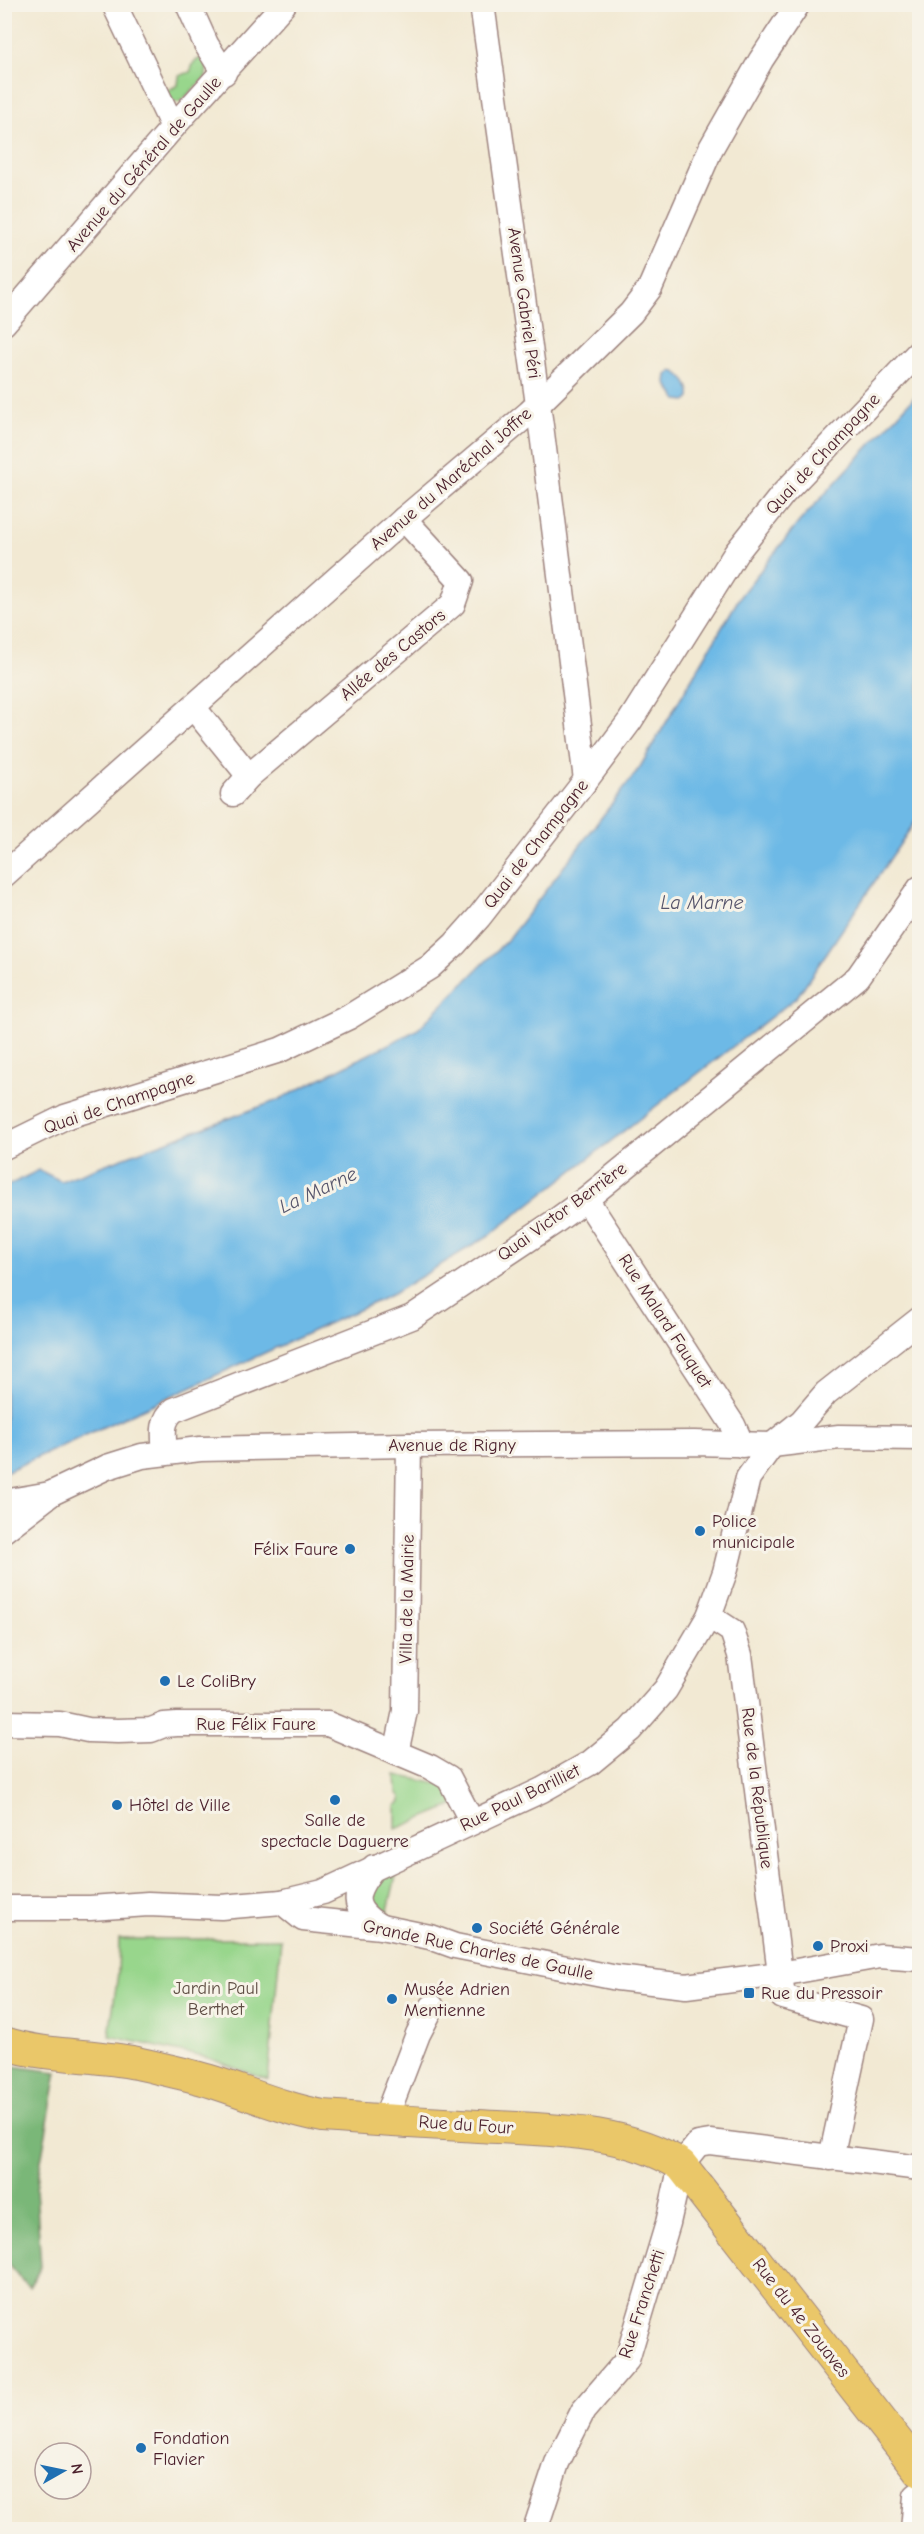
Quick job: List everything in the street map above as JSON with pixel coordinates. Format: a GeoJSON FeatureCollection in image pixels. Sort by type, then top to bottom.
{"type":"FeatureCollection","features":[{"type":"Feature","properties":{"kind":"main road","name":"Rue du Four"},"geometry":{"type":"LineString","coordinates":[[4,2043],[22,2049],[138,2064],[202,2079],[298,2111],[323,2116],[565,2132],[618,2139],[661,2152],[681,2165]]}},
{"type":"Feature","properties":{"kind":"main road","name":"Rue du 4e Zouaves"},"geometry":{"type":"LineString","coordinates":[[681,2165],[920,2471]]}},
{"type":"Feature","properties":{"kind":"street"},"geometry":{"type":"LineString","coordinates":[[114,4],[153,90],[173,127]]}},
{"type":"Feature","properties":{"kind":"street"},"geometry":{"type":"LineString","coordinates":[[188,4],[206,44],[224,73]]}},
{"type":"Feature","properties":{"kind":"street","name":"Avenue du Général de Gaulle"},"geometry":{"type":"LineString","coordinates":[[4,323],[173,127],[284,4]]}},
{"type":"Feature","properties":{"kind":"street","name":"Avenue Gabriel Péri"},"geometry":{"type":"LineString","coordinates":[[482,4],[538,402],[586,780]]}},
{"type":"Feature","properties":{"kind":"street","name":"Avenue du Maréchal Joffre"},"geometry":{"type":"LineString","coordinates":[[4,875],[538,402],[630,313],[650,288],[711,148],[760,60],[798,4]]}},
{"type":"Feature","properties":{"kind":"street","name":"Quai de Champagne"},"geometry":{"type":"LineString","coordinates":[[4,1147],[65,1117],[280,1050],[349,1017],[430,967],[455,944],[586,780],[630,721],[736,553],[783,494],[920,351]]}},
{"type":"Feature","properties":{"kind":"street","name":"Allée des Castors"},"geometry":{"type":"LineString","coordinates":[[233,794],[249,776],[453,604],[460,581],[404,519]]}},
{"type":"Feature","properties":{"kind":"street"},"geometry":{"type":"LineString","coordinates":[[194,707],[249,776]]}},
{"type":"Feature","properties":{"kind":"street","name":"Quai Victor Berrière"},"geometry":{"type":"LineString","coordinates":[[165,1453],[164,1426],[167,1416],[174,1410],[412,1317],[586,1199],[858,977],[920,888]]}},
{"type":"Feature","properties":{"kind":"street","name":"Rue Malard Fauquet"},"geometry":{"type":"LineString","coordinates":[[586,1199],[733,1425],[742,1445]]}},
{"type":"Feature","properties":{"kind":"street"},"geometry":{"type":"LineString","coordinates":[[772,1445],[802,1421],[826,1393],[920,1319]]}},
{"type":"Feature","properties":{"kind":"street","name":"Avenue de Rigny"},"geometry":{"type":"LineString","coordinates":[[4,1530],[52,1493],[107,1467],[142,1456],[200,1449],[409,1444],[772,1445],[839,1437],[920,1438]]}},
{"type":"Feature","properties":{"kind":"street","name":"Villa de la Mairie"},"geometry":{"type":"LineString","coordinates":[[396,1753],[405,1711],[409,1444]]}},
{"type":"Feature","properties":{"kind":"street","name":"Rue Paul Barilliet"},"geometry":{"type":"LineString","coordinates":[[282,1902],[323,1892],[542,1790],[590,1763],[630,1730],[666,1689],[709,1616],[725,1572],[748,1478],[772,1445]]}},
{"type":"Feature","properties":{"kind":"street"},"geometry":{"type":"LineString","coordinates":[[4,1502],[52,1493]]}},
{"type":"Feature","properties":{"kind":"street","name":"Rue de la République"},"geometry":{"type":"LineString","coordinates":[[709,1616],[732,1631],[740,1655],[780,1974]]}},
{"type":"Feature","properties":{"kind":"street","name":"Rue Félix Faure"},"geometry":{"type":"LineString","coordinates":[[4,1724],[60,1724],[88,1730],[118,1731],[151,1730],[164,1725],[177,1724],[328,1724],[449,1778],[472,1822]]}},
{"type":"Feature","properties":{"kind":"street"},"geometry":{"type":"LineString","coordinates":[[374,1867],[360,1886],[358,1902],[364,1916],[381,1927]]}},
{"type":"Feature","properties":{"kind":"street"},"geometry":{"type":"LineString","coordinates":[[4,1908],[90,1908],[148,1904],[221,1907],[282,1902]]}},
{"type":"Feature","properties":{"kind":"street","name":"Grande Rue Charles de Gaulle"},"geometry":{"type":"LineString","coordinates":[[282,1902],[303,1919],[381,1927],[430,1937],[455,1946],[617,1978],[686,1986],[780,1974],[880,1956],[920,1959]]}},
{"type":"Feature","properties":{"kind":"street"},"geometry":{"type":"LineString","coordinates":[[780,1974],[783,1997],[861,2019],[831,2158]]}},
{"type":"Feature","properties":{"kind":"street"},"geometry":{"type":"LineString","coordinates":[[385,2120],[418,2034],[432,2007]]}},
{"type":"Feature","properties":{"kind":"street"},"geometry":{"type":"LineString","coordinates":[[681,2165],[698,2144],[710,2142],[920,2168]]}},
{"type":"Feature","properties":{"kind":"street","name":"Rue Franchetti"},"geometry":{"type":"LineString","coordinates":[[535,2529],[557,2463],[583,2411],[627,2360],[668,2223],[681,2165]]}},
{"type":"Feature","properties":{"kind":"street"},"geometry":{"type":"LineString","coordinates":[[913,2529],[916,2496],[920,2493]]}},
{"type":"Feature","properties":{"kind":"green space"},"geometry":{"type":"Polygon","coordinates":[[[204,56],[207,65],[206,77],[180,102],[174,102],[165,92],[178,85],[179,76],[190,72],[194,62],[204,56]]]}},
{"type":"Feature","properties":{"kind":"green space"},"geometry":{"type":"Polygon","coordinates":[[[396,1775],[462,1789],[462,1802],[396,1829],[396,1806],[401,1802],[401,1797],[397,1792],[396,1775]]]}},
{"type":"Feature","properties":{"kind":"green space"},"geometry":{"type":"Polygon","coordinates":[[[395,1872],[386,1919],[367,1901],[376,1883],[395,1872]]]}},
{"type":"Feature","properties":{"kind":"green space","name":"Jardin Paul Berthet"},"geometry":{"type":"Polygon","coordinates":[[[119,1939],[281,1939],[268,2080],[208,2058],[109,2036],[118,1973],[119,1939]]]}},
{"type":"Feature","properties":{"kind":"green space"},"geometry":{"type":"Polygon","coordinates":[[[4,2065],[57,2072],[36,2189],[41,2267],[29,2287],[8,2264],[5,2247],[4,2065]]]}},
{"type":"Feature","properties":{"kind":"water"},"geometry":{"type":"Polygon","coordinates":[[[673,371],[680,375],[688,386],[690,398],[687,401],[677,400],[666,383],[667,375],[673,371]]]}},
{"type":"Feature","properties":{"kind":"water","name":"La Marne"},"geometry":{"type":"Polygon","coordinates":[[[919,392],[919,816],[797,997],[491,1234],[393,1294],[5,1472],[5,1187],[39,1170],[61,1181],[278,1100],[417,1030],[510,937],[640,767],[741,595],[799,522],[919,392]]]}},
{"type":"Feature","properties":{"kind":"place","name":"Police municipale"},"geometry":{"type":"Point","coordinates":[700,1531]}},
{"type":"Feature","properties":{"kind":"place","name":"Félix Faure"},"geometry":{"type":"Point","coordinates":[350,1549]}},
{"type":"Feature","properties":{"kind":"place","name":"Le ColiBry"},"geometry":{"type":"Point","coordinates":[165,1681]}},
{"type":"Feature","properties":{"kind":"place","name":"Salle de spectacle Daguerre"},"geometry":{"type":"Point","coordinates":[335,1800]}},
{"type":"Feature","properties":{"kind":"place","name":"Hôtel de Ville"},"geometry":{"type":"Point","coordinates":[117,1805]}},
{"type":"Feature","properties":{"kind":"place","name":"Société Générale"},"geometry":{"type":"Point","coordinates":[477,1928]}},
{"type":"Feature","properties":{"kind":"place","name":"Proxi"},"geometry":{"type":"Point","coordinates":[818,1946]}},
{"type":"Feature","properties":{"kind":"place","name":"Rue du Pressoir"},"geometry":{"type":"Point","coordinates":[749,1993]}},
{"type":"Feature","properties":{"kind":"place","name":"Musée Adrien Mentienne"},"geometry":{"type":"Point","coordinates":[392,1999]}},
{"type":"Feature","properties":{"kind":"place","name":"Fondation Flavier"},"geometry":{"type":"Point","coordinates":[141,2448]}}]}
